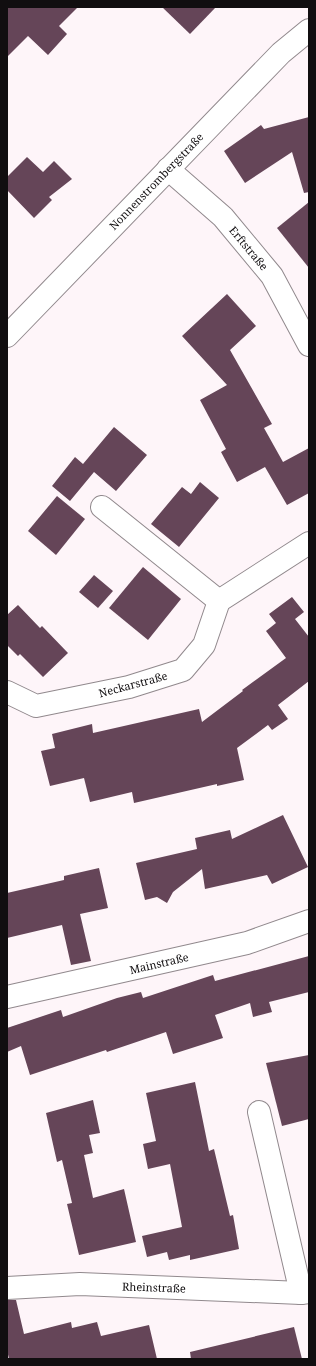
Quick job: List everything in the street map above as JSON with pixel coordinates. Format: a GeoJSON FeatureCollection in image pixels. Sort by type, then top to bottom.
{"type":"FeatureCollection","features":[{"type":"Feature","properties":{"kind":"street","name":"Nonnenstrombergstraße"},"geometry":{"type":"LineString","coordinates":[[7,336],[281,53],[309,30]]}},
{"type":"Feature","properties":{"kind":"street","name":"Erftstraße"},"geometry":{"type":"LineString","coordinates":[[168,169],[223,217],[272,276],[309,345]]}},
{"type":"Feature","properties":{"kind":"street"},"geometry":{"type":"LineString","coordinates":[[102,507],[219,601],[309,543]]}},
{"type":"Feature","properties":{"kind":"street","name":"Neckarstraße"},"geometry":{"type":"LineString","coordinates":[[7,692],[36,706],[129,687],[183,670],[204,645],[219,601]]}},
{"type":"Feature","properties":{"kind":"street","name":"Mainstraße"},"geometry":{"type":"LineString","coordinates":[[7,997],[247,943],[309,921]]}},
{"type":"Feature","properties":{"kind":"street","name":"Rheinstraße"},"geometry":{"type":"LineString","coordinates":[[7,1288],[80,1284],[305,1292],[259,1112]]}},
{"type":"Feature","properties":{"kind":"building"},"geometry":{"type":"Polygon","coordinates":[[[7,7],[78,7],[59,26],[67,34],[48,55],[28,36],[7,57],[7,7]]]}},
{"type":"Feature","properties":{"kind":"building"},"geometry":{"type":"Polygon","coordinates":[[[162,7],[216,7],[190,34],[162,7]]]}},
{"type":"Feature","properties":{"kind":"building"},"geometry":{"type":"Polygon","coordinates":[[[309,117],[309,192],[304,193],[292,152],[245,183],[224,151],[261,125],[264,129],[309,117]]]}},
{"type":"Feature","properties":{"kind":"building"},"geometry":{"type":"Polygon","coordinates":[[[27,157],[43,172],[54,161],[72,179],[49,197],[52,200],[34,218],[7,190],[7,177],[27,157]]]}},
{"type":"Feature","properties":{"kind":"building"},"geometry":{"type":"Polygon","coordinates":[[[309,202],[309,268],[277,228],[309,202]]]}},
{"type":"Feature","properties":{"kind":"building"},"geometry":{"type":"Polygon","coordinates":[[[227,294],[256,326],[230,350],[272,424],[264,428],[283,462],[309,448],[309,493],[287,505],[265,467],[237,482],[221,452],[226,449],[200,400],[227,385],[182,336],[227,294]]]}},
{"type":"Feature","properties":{"kind":"building"},"geometry":{"type":"Polygon","coordinates":[[[114,427],[147,455],[116,491],[94,472],[70,501],[52,486],[75,457],[83,464],[114,427]]]}},
{"type":"Feature","properties":{"kind":"building"},"geometry":{"type":"Polygon","coordinates":[[[200,482],[219,498],[179,547],[151,524],[182,487],[191,494],[200,482]]]}},
{"type":"Feature","properties":{"kind":"building"},"geometry":{"type":"Polygon","coordinates":[[[57,496],[85,519],[56,555],[28,531],[57,496]]]}},
{"type":"Feature","properties":{"kind":"building"},"geometry":{"type":"Polygon","coordinates":[[[143,567],[181,599],[148,640],[109,608],[143,567]]]}},
{"type":"Feature","properties":{"kind":"building"},"geometry":{"type":"Polygon","coordinates":[[[94,575],[113,591],[98,608],[79,592],[94,575]]]}},
{"type":"Feature","properties":{"kind":"building"},"geometry":{"type":"Polygon","coordinates":[[[292,597],[304,612],[295,619],[309,637],[309,681],[278,705],[288,719],[272,730],[268,725],[237,748],[244,780],[217,786],[217,784],[134,803],[132,792],[90,802],[84,778],[50,786],[41,751],[55,748],[52,734],[92,724],[93,733],[199,709],[202,722],[243,691],[242,690],[286,658],[266,631],[276,623],[269,614],[292,597]]]}},
{"type":"Feature","properties":{"kind":"building"},"geometry":{"type":"Polygon","coordinates":[[[18,605],[40,628],[42,626],[68,653],[43,677],[20,654],[18,656],[7,645],[7,615],[18,605]]]}},
{"type":"Feature","properties":{"kind":"building"},"geometry":{"type":"Polygon","coordinates":[[[283,815],[308,867],[272,884],[267,875],[205,889],[202,869],[173,892],[167,903],[157,897],[145,900],[136,863],[197,849],[195,838],[230,830],[232,839],[283,815]]]}},
{"type":"Feature","properties":{"kind":"building"},"geometry":{"type":"Polygon","coordinates":[[[99,868],[108,908],[80,914],[91,961],[71,965],[62,925],[7,938],[7,893],[64,880],[64,876],[99,868]]]}},
{"type":"Feature","properties":{"kind":"building"},"geometry":{"type":"Polygon","coordinates":[[[309,956],[309,992],[269,1002],[272,1012],[253,1017],[250,1003],[215,1015],[223,1038],[173,1054],[166,1032],[107,1052],[106,1050],[30,1075],[21,1046],[7,1052],[7,1028],[61,1010],[63,1017],[117,998],[141,992],[143,998],[213,975],[215,981],[309,956]]]}},
{"type":"Feature","properties":{"kind":"building"},"geometry":{"type":"Polygon","coordinates":[[[309,1055],[309,1119],[282,1126],[266,1063],[309,1055]]]}},
{"type":"Feature","properties":{"kind":"building"},"geometry":{"type":"Polygon","coordinates":[[[195,1082],[209,1151],[214,1149],[230,1216],[233,1215],[239,1249],[190,1260],[190,1255],[169,1260],[167,1252],[147,1257],[142,1236],[182,1227],[170,1164],[148,1169],[143,1144],[156,1141],[146,1093],[195,1082]]]}},
{"type":"Feature","properties":{"kind":"building"},"geometry":{"type":"Polygon","coordinates":[[[93,1100],[100,1133],[89,1135],[93,1153],[84,1155],[93,1198],[124,1189],[136,1242],[79,1255],[67,1204],[72,1203],[62,1160],[57,1162],[46,1113],[93,1100]]]}},
{"type":"Feature","properties":{"kind":"building"},"geometry":{"type":"Polygon","coordinates":[[[7,1300],[16,1300],[24,1334],[71,1322],[72,1328],[97,1322],[101,1336],[149,1325],[157,1359],[9,1359],[7,1350],[7,1300]]]}},
{"type":"Feature","properties":{"kind":"building"},"geometry":{"type":"Polygon","coordinates":[[[294,1327],[302,1359],[191,1359],[190,1352],[294,1327]]]}}]}
